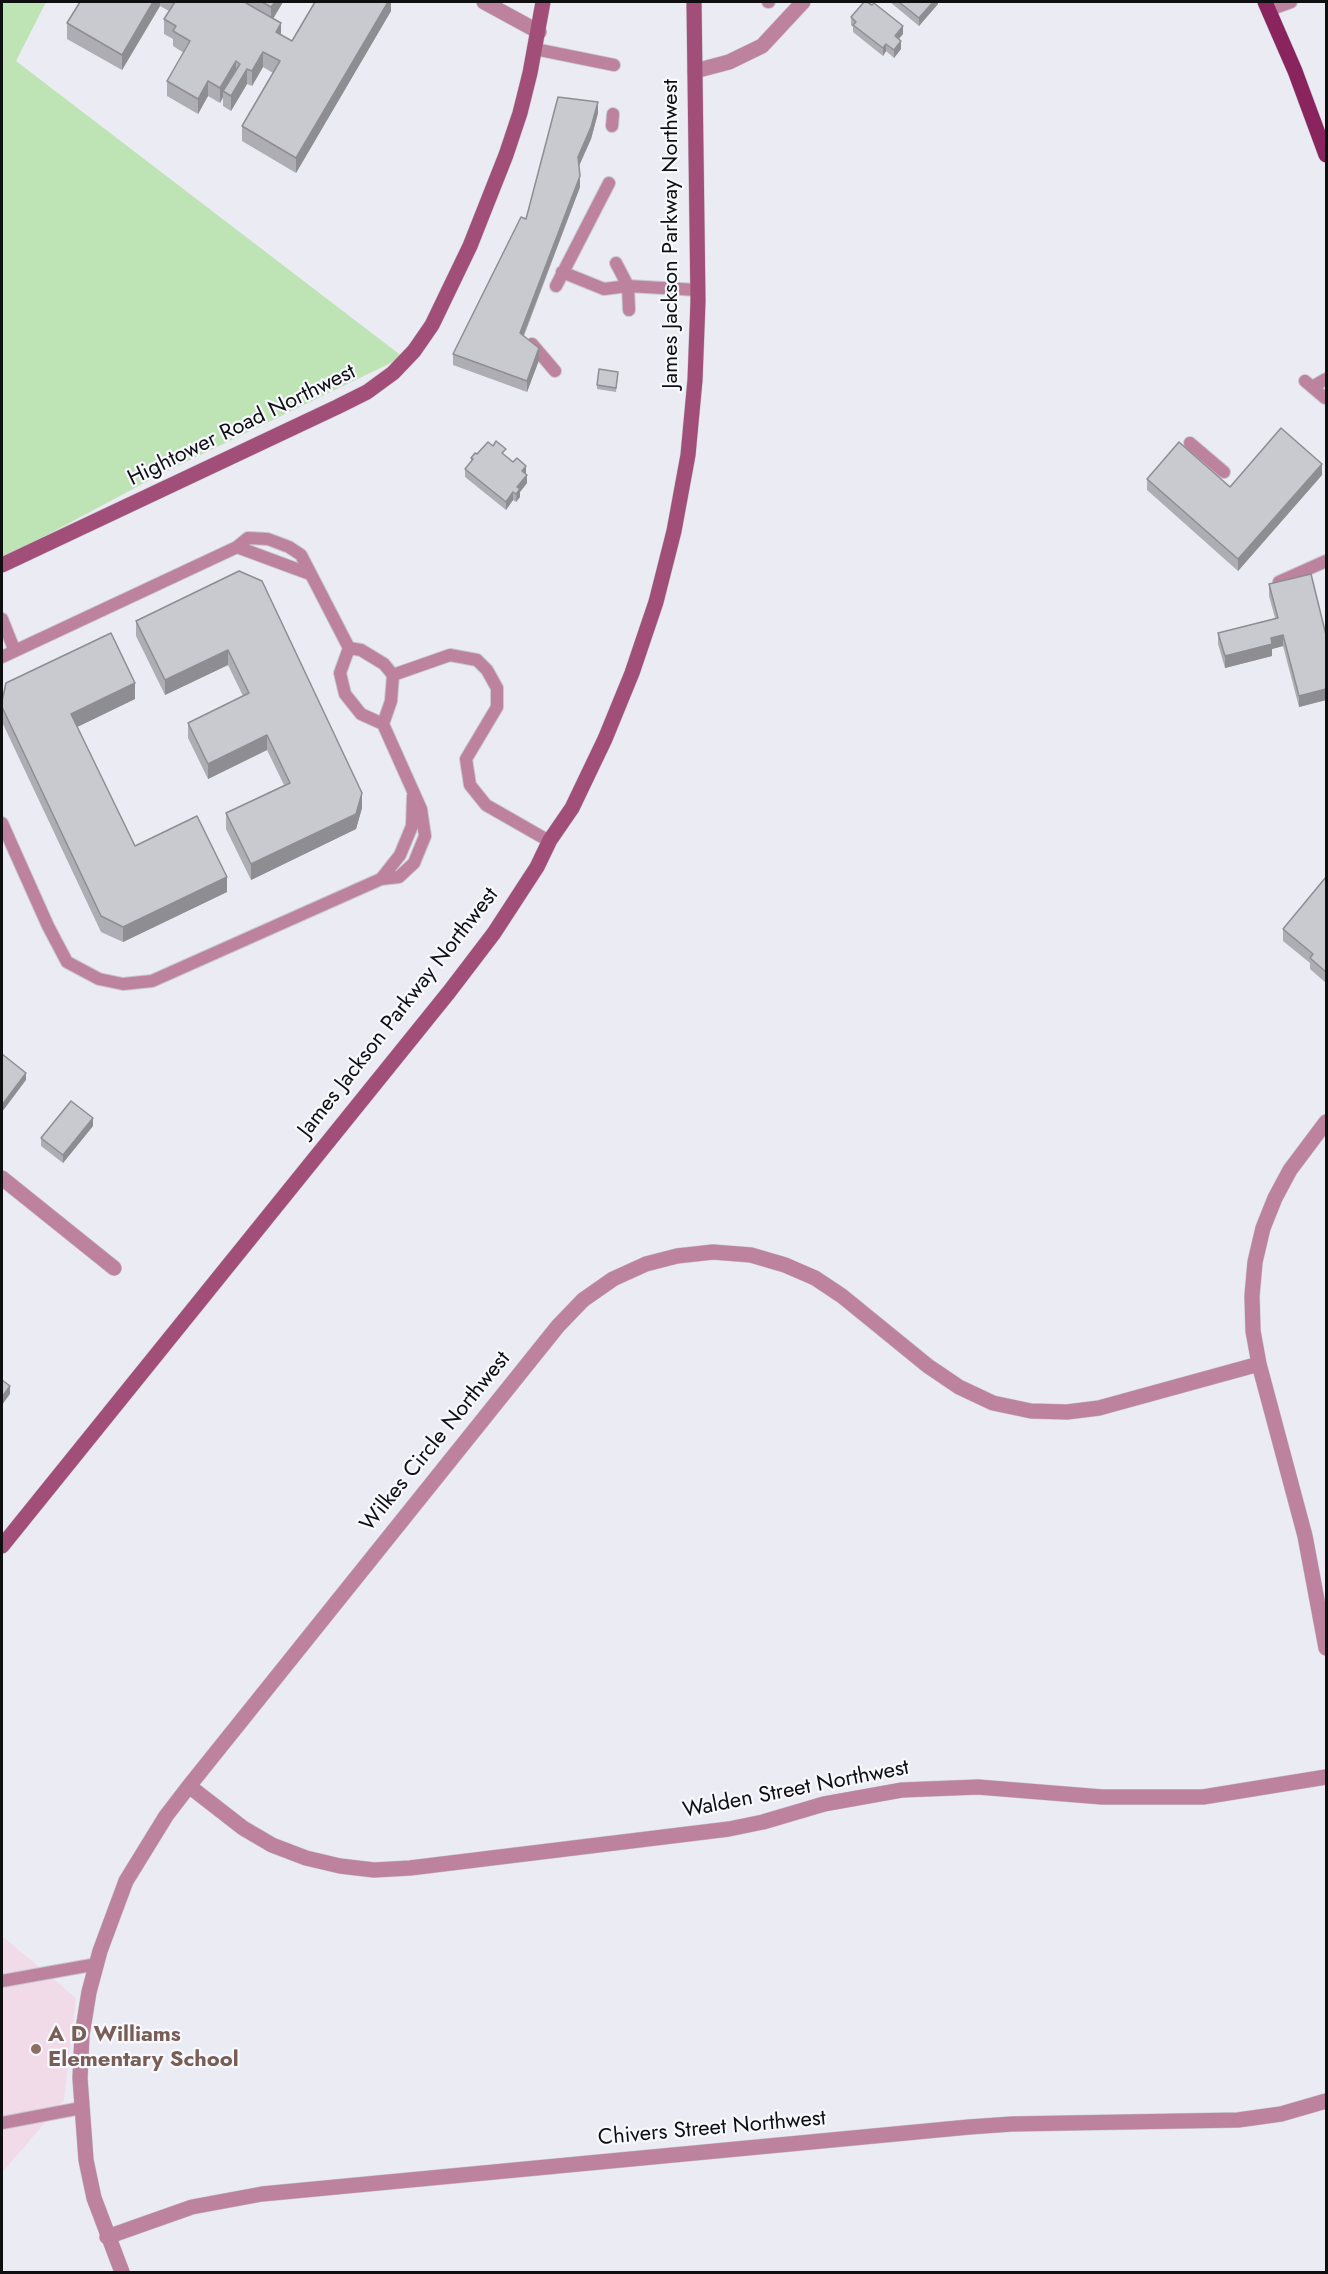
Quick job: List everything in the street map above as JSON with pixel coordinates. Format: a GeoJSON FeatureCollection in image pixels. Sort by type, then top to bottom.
{"type":"FeatureCollection","features":[{"type":"Feature","properties":{"kind":"main road","name":"Hightower Road Northwest"},"geometry":{"type":"LineString","coordinates":[[2,565],[337,407],[367,392],[393,373],[414,351],[432,325],[471,246],[517,124],[535,49],[543,2]]}},
{"type":"Feature","properties":{"kind":"main road","name":"James Jackson Parkway Northwest"},"geometry":{"type":"LineString","coordinates":[[2,1546],[494,933],[537,867],[549,841],[572,808],[605,740],[632,673],[656,602],[674,531],[687,455],[695,380],[698,290],[694,2]]}},
{"type":"Feature","properties":{"kind":"main road"},"geometry":{"type":"LineString","coordinates":[[1267,6],[1295,71],[1326,155]]}},
{"type":"Feature","properties":{"kind":"street"},"geometry":{"type":"LineString","coordinates":[[484,2],[538,32]]}},
{"type":"Feature","properties":{"kind":"street"},"geometry":{"type":"LineString","coordinates":[[695,70],[729,62],[762,46],[803,2]]}},
{"type":"Feature","properties":{"kind":"street"},"geometry":{"type":"LineString","coordinates":[[1326,1122],[1290,1170],[1263,1228],[1255,1262],[1252,1296],[1253,1331],[1259,1364],[1305,1536],[1326,1648]]}},
{"type":"Feature","properties":{"kind":"street"},"geometry":{"type":"LineString","coordinates":[[2,1178],[114,1268]]}},
{"type":"Feature","properties":{"kind":"street","name":"Wilkes Circle Northwest"},"geometry":{"type":"LineString","coordinates":[[122,2272],[94,2198],[86,2160],[80,2078],[82,2035],[89,1992],[112,1916],[126,1881],[166,1816],[189,1786],[558,1326],[583,1300],[613,1279],[646,1264],[677,1256],[713,1252],[751,1255],[785,1265],[815,1278],[842,1296],[928,1366],[959,1387],[993,1403],[1031,1411],[1067,1413],[1099,1408],[1259,1364]]}},
{"type":"Feature","properties":{"kind":"street","name":"Walden Street Northwest"},"geometry":{"type":"LineString","coordinates":[[189,1786],[243,1828],[272,1845],[306,1858],[340,1866],[374,1870],[410,1868],[729,1829],[763,1822],[824,1804],[902,1790],[978,1787],[1102,1797],[1173,1797],[1237,1792],[1326,1777]]}},
{"type":"Feature","properties":{"kind":"street","name":"Chivers Street Northwest"},"geometry":{"type":"LineString","coordinates":[[107,2237],[192,2207],[262,2194],[969,2127],[1012,2124],[1238,2120],[1281,2114],[1326,2101]]}},
{"type":"Feature","properties":{"kind":"lane"},"geometry":{"type":"LineString","coordinates":[[1267,6],[1291,2]]}},
{"type":"Feature","properties":{"kind":"lane"},"geometry":{"type":"LineString","coordinates":[[535,49],[614,65]]}},
{"type":"Feature","properties":{"kind":"lane"},"geometry":{"type":"LineString","coordinates":[[556,286],[609,183]]}},
{"type":"Feature","properties":{"kind":"lane"},"geometry":{"type":"LineString","coordinates":[[616,263],[628,286],[628,310]]}},
{"type":"Feature","properties":{"kind":"lane"},"geometry":{"type":"LineString","coordinates":[[562,272],[604,289],[628,286],[698,290]]}},
{"type":"Feature","properties":{"kind":"lane"},"geometry":{"type":"LineString","coordinates":[[532,344],[555,371]]}},
{"type":"Feature","properties":{"kind":"lane"},"geometry":{"type":"LineString","coordinates":[[1324,399],[1309,384],[1326,379]]}},
{"type":"Feature","properties":{"kind":"lane"},"geometry":{"type":"LineString","coordinates":[[1190,442],[1224,472]]}},
{"type":"Feature","properties":{"kind":"lane"},"geometry":{"type":"LineString","coordinates":[[2,657],[14,649],[237,547],[248,538],[268,539],[289,547],[301,555],[349,648],[340,673],[345,694],[361,714],[383,724]]}},
{"type":"Feature","properties":{"kind":"lane"},"geometry":{"type":"LineString","coordinates":[[237,547],[310,574]]}},
{"type":"Feature","properties":{"kind":"lane"},"geometry":{"type":"LineString","coordinates":[[1279,582],[1326,561]]}},
{"type":"Feature","properties":{"kind":"lane"},"geometry":{"type":"LineString","coordinates":[[2,619],[14,649]]}},
{"type":"Feature","properties":{"kind":"lane"},"geometry":{"type":"LineString","coordinates":[[2,823],[48,926],[67,962],[99,979],[123,984],[152,981],[381,879],[399,877],[414,863],[425,836],[421,809],[383,724],[391,701],[393,675],[384,664],[361,650],[349,648]]}},
{"type":"Feature","properties":{"kind":"lane"},"geometry":{"type":"LineString","coordinates":[[393,675],[450,655],[477,660],[487,670],[497,688],[497,706],[466,759],[470,785],[486,805],[549,841]]}},
{"type":"Feature","properties":{"kind":"lane"},"geometry":{"type":"LineString","coordinates":[[2,1981],[97,1964]]}},
{"type":"Feature","properties":{"kind":"lane"},"geometry":{"type":"LineString","coordinates":[[2,2123],[81,2108]]}},
{"type":"Feature","properties":{"kind":"shaded area","name":"A D Williams Elementary School"},"geometry":{"type":"Polygon","coordinates":[[[2,1936],[76,1998],[64,2100],[2,2173],[2,1936]]]}},
{"type":"Feature","properties":{"kind":"green space"},"geometry":{"type":"Polygon","coordinates":[[[2,2],[46,2],[16,61],[403,357],[159,475],[2,559],[2,2]]]}},
{"type":"Feature","properties":{"kind":"building"},"geometry":{"type":"Polygon","coordinates":[[[80,2],[153,2],[122,55],[67,23],[80,2]]]}},
{"type":"Feature","properties":{"kind":"building"},"geometry":{"type":"Polygon","coordinates":[[[175,2],[247,2],[281,23],[276,32],[292,41],[315,2],[388,2],[296,158],[242,126],[280,61],[263,52],[252,71],[247,69],[231,96],[223,91],[240,64],[236,61],[220,88],[208,81],[198,99],[167,81],[190,41],[173,31],[176,26],[164,19],[175,2]]]}},
{"type":"Feature","properties":{"kind":"building"},"geometry":{"type":"Polygon","coordinates":[[[262,2],[275,2],[271,7],[262,2]]]}},
{"type":"Feature","properties":{"kind":"building"},"geometry":{"type":"Polygon","coordinates":[[[864,2],[872,5],[874,3],[903,26],[895,36],[901,41],[894,50],[886,44],[883,48],[853,25],[856,22],[851,17],[864,2]]]}},
{"type":"Feature","properties":{"kind":"building"},"geometry":{"type":"Polygon","coordinates":[[[899,2],[933,2],[919,18],[899,2]]]}},
{"type":"Feature","properties":{"kind":"building"},"geometry":{"type":"Polygon","coordinates":[[[558,97],[598,102],[591,127],[578,157],[580,176],[520,333],[539,348],[527,381],[453,354],[521,217],[526,219],[558,97]]]}},
{"type":"Feature","properties":{"kind":"building"},"geometry":{"type":"Polygon","coordinates":[[[599,369],[618,372],[616,388],[597,385],[599,369]]]}},
{"type":"Feature","properties":{"kind":"building"},"geometry":{"type":"Polygon","coordinates":[[[1281,428],[1322,464],[1238,559],[1147,479],[1179,442],[1230,487],[1281,428]]]}},
{"type":"Feature","properties":{"kind":"building"},"geometry":{"type":"Polygon","coordinates":[[[496,441],[506,449],[502,453],[513,462],[517,458],[526,466],[522,471],[527,475],[517,487],[520,489],[516,494],[513,492],[506,502],[465,469],[475,453],[477,454],[488,442],[493,446],[496,441]]]}},
{"type":"Feature","properties":{"kind":"building"},"geometry":{"type":"Polygon","coordinates":[[[239,571],[262,581],[362,793],[356,814],[251,864],[226,813],[290,783],[267,735],[208,764],[188,723],[249,693],[228,650],[165,680],[136,621],[239,571]]]}},
{"type":"Feature","properties":{"kind":"building"},"geometry":{"type":"Polygon","coordinates":[[[1311,574],[1326,635],[1326,689],[1299,696],[1283,635],[1271,638],[1272,644],[1225,656],[1218,633],[1278,618],[1269,584],[1311,574]]]}},
{"type":"Feature","properties":{"kind":"building"},"geometry":{"type":"Polygon","coordinates":[[[111,633],[135,683],[71,714],[135,846],[197,816],[227,877],[123,927],[101,916],[2,707],[6,683],[111,633]]]}},
{"type":"Feature","properties":{"kind":"building"},"geometry":{"type":"Polygon","coordinates":[[[1326,877],[1326,972],[1310,958],[1313,954],[1283,929],[1326,877]]]}},
{"type":"Feature","properties":{"kind":"building"},"geometry":{"type":"Polygon","coordinates":[[[2,1054],[26,1073],[2,1105],[2,1054]]]}},
{"type":"Feature","properties":{"kind":"building"},"geometry":{"type":"Polygon","coordinates":[[[71,1101],[93,1118],[63,1155],[41,1138],[71,1101]]]}},
{"type":"Feature","properties":{"kind":"building"},"geometry":{"type":"Polygon","coordinates":[[[2,1380],[10,1386],[2,1397],[2,1380]]]}},
{"type":"Feature","properties":{"kind":"place","name":"A D Williams Elementary School"},"geometry":{"type":"Point","coordinates":[36,2049]}}]}
